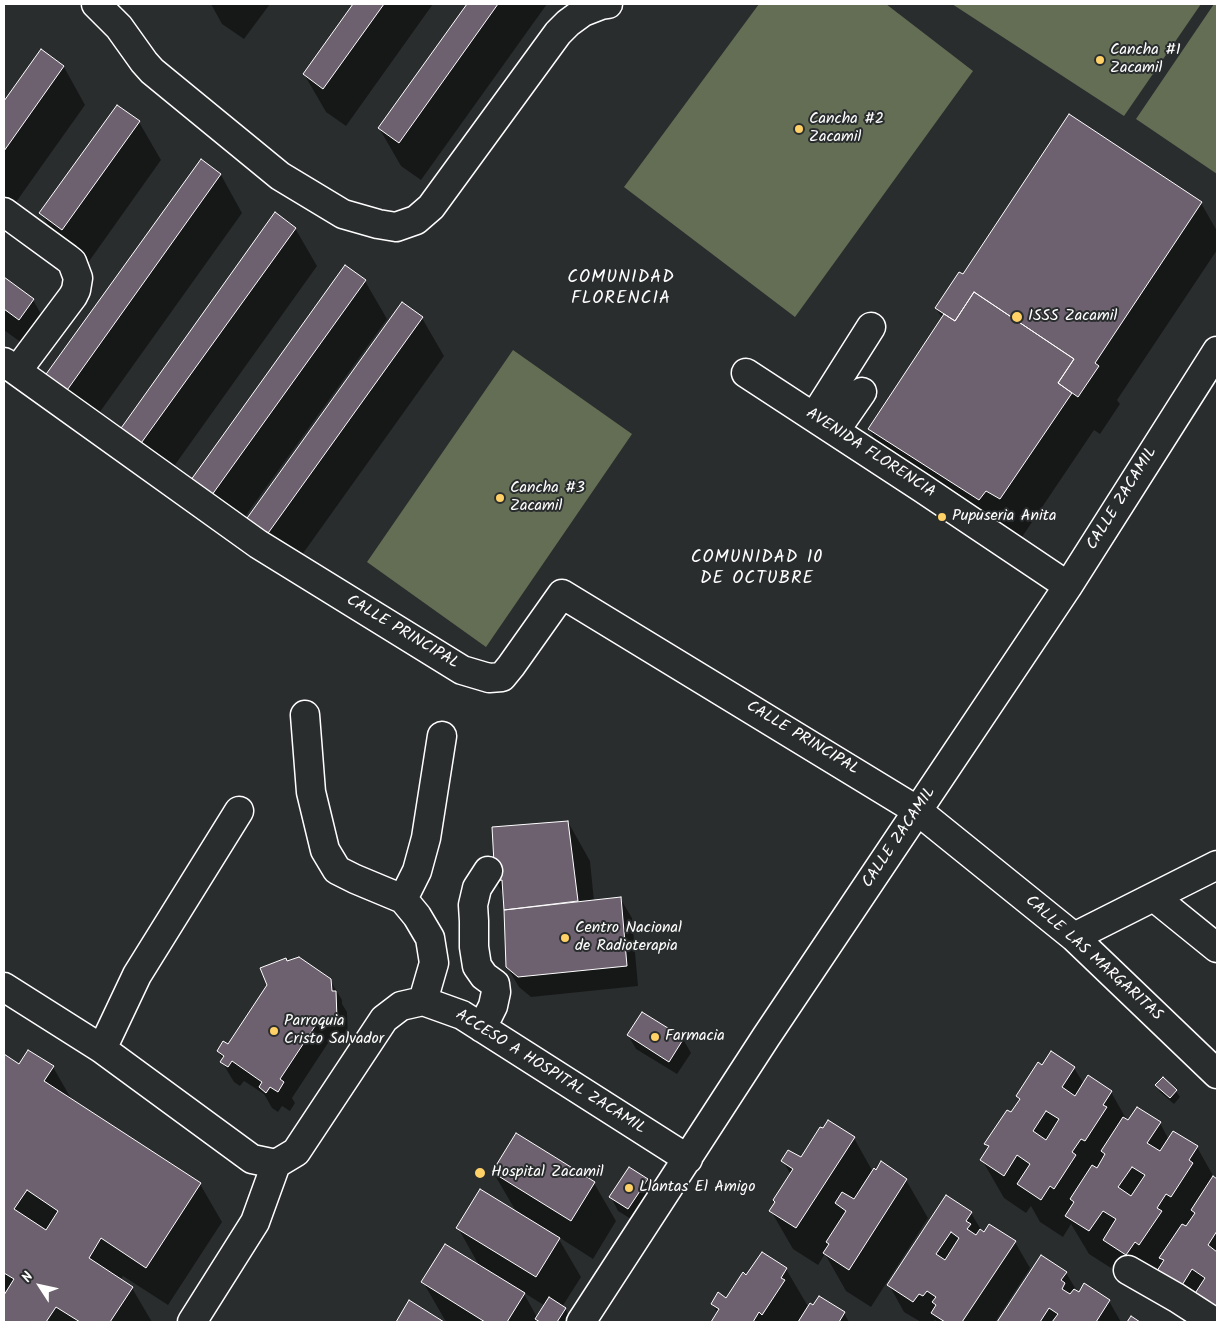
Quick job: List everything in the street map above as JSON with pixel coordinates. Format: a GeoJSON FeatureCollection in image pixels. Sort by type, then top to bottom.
{"type":"FeatureCollection","features":[{"type":"Feature","properties":{"kind":"street"},"geometry":{"type":"LineString","coordinates":[[96,4],[119,27],[152,71],[280,176],[343,214],[378,224],[396,226],[416,220],[431,207],[563,28],[583,12],[608,4]]}},
{"type":"Feature","properties":{"kind":"street"},"geometry":{"type":"LineString","coordinates":[[4,212],[72,262],[78,278],[73,296],[10,367]]}},
{"type":"Feature","properties":{"kind":"street"},"geometry":{"type":"LineString","coordinates":[[824,424],[871,327]]}},
{"type":"Feature","properties":{"kind":"street","name":"CALLE ZACAMIL"},"geometry":{"type":"LineString","coordinates":[[581,1322],[766,1037],[1068,586],[1217,351]]}},
{"type":"Feature","properties":{"kind":"street","name":"CALLE PRINCIPAL"},"geometry":{"type":"LineString","coordinates":[[10,367],[258,544],[462,670],[489,678],[502,676],[512,666],[562,594],[918,811]]}},
{"type":"Feature","properties":{"kind":"street","name":"AVENIDA FLORENCIA"},"geometry":{"type":"LineString","coordinates":[[746,373],[1068,586]]}},
{"type":"Feature","properties":{"kind":"street"},"geometry":{"type":"LineString","coordinates":[[824,424],[862,392]]}},
{"type":"Feature","properties":{"kind":"street"},"geometry":{"type":"LineString","coordinates":[[192,1322],[255,1222],[276,1164],[296,1152],[384,1019],[402,1006],[423,1001],[434,963],[430,938],[418,916],[403,899],[337,870],[325,850],[311,792],[305,715]]}},
{"type":"Feature","properties":{"kind":"street"},"geometry":{"type":"LineString","coordinates":[[403,899],[417,871],[426,838],[442,736]]}},
{"type":"Feature","properties":{"kind":"street"},"geometry":{"type":"LineString","coordinates":[[102,1049],[137,975],[239,811]]}},
{"type":"Feature","properties":{"kind":"street","name":"CALLE LAS MARGARITAS"},"geometry":{"type":"LineString","coordinates":[[918,811],[1074,937],[1217,1074]]}},
{"type":"Feature","properties":{"kind":"street"},"geometry":{"type":"LineString","coordinates":[[1074,937],[1217,865]]}},
{"type":"Feature","properties":{"kind":"street"},"geometry":{"type":"LineString","coordinates":[[482,1028],[493,1006],[496,992],[495,984],[484,976],[477,966],[474,947],[473,904],[477,888],[488,871]]}},
{"type":"Feature","properties":{"kind":"street"},"geometry":{"type":"LineString","coordinates":[[1154,897],[1217,948]]}},
{"type":"Feature","properties":{"kind":"street"},"geometry":{"type":"LineString","coordinates":[[4,986],[102,1049],[252,1159],[276,1164]]}},
{"type":"Feature","properties":{"kind":"street","name":"ACCESO A HOSPITAL ZACAMIL"},"geometry":{"type":"LineString","coordinates":[[423,1001],[462,1015],[688,1159]]}},
{"type":"Feature","properties":{"kind":"street"},"geometry":{"type":"LineString","coordinates":[[1128,1270],[1214,1322]]}},
{"type":"Feature","properties":{"kind":"green space","name":"Cancha #2 Zacamil"},"geometry":{"type":"Polygon","coordinates":[[[759,4],[886,4],[973,71],[795,317],[624,187],[759,4]]]}},
{"type":"Feature","properties":{"kind":"green space","name":"Cancha #1 Zacamil"},"geometry":{"type":"Polygon","coordinates":[[[952,4],[1201,4],[1124,116],[952,4]]]}},
{"type":"Feature","properties":{"kind":"green space"},"geometry":{"type":"Polygon","coordinates":[[[1214,4],[1217,4],[1217,174],[1136,119],[1214,4]]]}},
{"type":"Feature","properties":{"kind":"green space","name":"Cancha #3 Zacamil"},"geometry":{"type":"Polygon","coordinates":[[[513,350],[632,434],[486,647],[367,562],[513,350]]]}},
{"type":"Feature","properties":{"kind":"building"},"geometry":{"type":"Polygon","coordinates":[[[353,4],[384,4],[323,89],[303,74],[353,4]]]}},
{"type":"Feature","properties":{"kind":"building"},"geometry":{"type":"Polygon","coordinates":[[[467,4],[498,4],[399,143],[378,128],[467,4]]]}},
{"type":"Feature","properties":{"kind":"building"},"geometry":{"type":"Polygon","coordinates":[[[41,49],[64,66],[4,151],[4,101],[41,49]]]}},
{"type":"Feature","properties":{"kind":"building"},"geometry":{"type":"Polygon","coordinates":[[[117,105],[140,121],[62,230],[39,213],[117,105]]]}},
{"type":"Feature","properties":{"kind":"building"},"geometry":{"type":"Polygon","coordinates":[[[1069,114],[1202,202],[1095,363],[1099,366],[1078,397],[1058,383],[1074,359],[974,292],[955,321],[935,308],[959,272],[963,274],[1069,114]]]}},
{"type":"Feature","properties":{"kind":"building"},"geometry":{"type":"Polygon","coordinates":[[[201,159],[221,174],[65,393],[44,377],[201,159]]]}},
{"type":"Feature","properties":{"kind":"building"},"geometry":{"type":"Polygon","coordinates":[[[275,212],[296,228],[139,446],[119,431],[275,212]]]}},
{"type":"Feature","properties":{"kind":"building"},"geometry":{"type":"Polygon","coordinates":[[[345,265],[366,280],[209,499],[188,484],[345,265]]]}},
{"type":"Feature","properties":{"kind":"building"},"geometry":{"type":"Polygon","coordinates":[[[4,277],[34,299],[19,320],[4,309],[4,277]]]}},
{"type":"Feature","properties":{"kind":"building"},"geometry":{"type":"Polygon","coordinates":[[[974,292],[1074,359],[1058,383],[1072,393],[1000,499],[986,491],[979,500],[868,429],[944,314],[955,321],[974,292]]]}},
{"type":"Feature","properties":{"kind":"building"},"geometry":{"type":"Polygon","coordinates":[[[402,302],[423,317],[266,536],[245,521],[402,302]]]}},
{"type":"Feature","properties":{"kind":"building"},"geometry":{"type":"Polygon","coordinates":[[[568,821],[578,901],[504,910],[502,880],[495,881],[492,827],[568,821]]]}},
{"type":"Feature","properties":{"kind":"building","name":"Centro Nacional de Radioterapia"},"geometry":{"type":"Polygon","coordinates":[[[621,897],[627,966],[518,977],[506,967],[504,910],[621,897]]]}},
{"type":"Feature","properties":{"kind":"building","name":"Parroquia Cristo Salvador"},"geometry":{"type":"Polygon","coordinates":[[[299,957],[331,979],[332,991],[336,991],[337,1019],[319,1020],[280,1079],[284,1082],[278,1092],[270,1087],[266,1093],[259,1087],[262,1082],[232,1061],[228,1067],[220,1062],[224,1056],[217,1051],[223,1041],[228,1044],[267,985],[260,968],[286,958],[287,961],[299,957]]]}},
{"type":"Feature","properties":{"kind":"building","name":"Farmacia"},"geometry":{"type":"Polygon","coordinates":[[[642,1012],[684,1038],[669,1062],[627,1035],[642,1012]]]}},
{"type":"Feature","properties":{"kind":"building"},"geometry":{"type":"Polygon","coordinates":[[[28,1050],[54,1066],[44,1081],[201,1183],[146,1268],[101,1238],[89,1258],[133,1287],[110,1322],[80,1322],[56,1307],[46,1322],[4,1322],[4,1295],[14,1279],[4,1273],[4,1054],[19,1064],[28,1050]],[[27,1190],[14,1209],[46,1230],[58,1211],[27,1190]]]}},
{"type":"Feature","properties":{"kind":"building"},"geometry":{"type":"Polygon","coordinates":[[[1051,1051],[1075,1067],[1062,1087],[1075,1096],[1088,1075],[1112,1091],[1103,1105],[1107,1107],[1085,1141],[1081,1139],[1072,1152],[1076,1155],[1054,1189],[1050,1186],[1041,1200],[1017,1184],[1030,1164],[1017,1155],[1004,1176],[980,1160],[989,1146],[984,1144],[1007,1110],[1011,1112],[1020,1099],[1016,1096],[1038,1062],[1042,1065],[1051,1051]],[[1046,1111],[1033,1131],[1046,1140],[1059,1119],[1046,1111]]]}},
{"type":"Feature","properties":{"kind":"building"},"geometry":{"type":"Polygon","coordinates":[[[1163,1077],[1177,1090],[1170,1098],[1155,1085],[1163,1077]]]}},
{"type":"Feature","properties":{"kind":"building"},"geometry":{"type":"Polygon","coordinates":[[[1137,1107],[1161,1122],[1147,1143],[1160,1151],[1173,1131],[1198,1146],[1189,1160],[1193,1163],[1171,1197],[1166,1194],[1157,1208],[1162,1211],[1139,1245],[1135,1242],[1126,1255],[1103,1240],[1116,1219],[1103,1211],[1089,1231],[1065,1216],[1074,1202],[1070,1199],[1092,1165],[1097,1168],[1105,1154],[1101,1151],[1123,1117],[1128,1120],[1137,1107]],[[1132,1167],[1118,1187],[1131,1196],[1145,1175],[1132,1167]]]}},
{"type":"Feature","properties":{"kind":"building"},"geometry":{"type":"Polygon","coordinates":[[[828,1120],[855,1137],[796,1228],[769,1211],[775,1202],[773,1200],[793,1169],[781,1161],[788,1150],[801,1157],[820,1127],[823,1128],[828,1120]]]}},
{"type":"Feature","properties":{"kind":"building"},"geometry":{"type":"Polygon","coordinates":[[[516,1133],[595,1182],[571,1221],[492,1172],[516,1133]]]}},
{"type":"Feature","properties":{"kind":"building"},"geometry":{"type":"Polygon","coordinates":[[[881,1161],[907,1179],[849,1270],[823,1253],[829,1244],[826,1242],[846,1211],[835,1203],[842,1192],[854,1199],[874,1168],[876,1170],[881,1161]]]}},
{"type":"Feature","properties":{"kind":"building","name":"Llantas El Amigo"},"geometry":{"type":"Polygon","coordinates":[[[629,1167],[648,1179],[628,1209],[609,1197],[629,1167]]]}},
{"type":"Feature","properties":{"kind":"building"},"geometry":{"type":"Polygon","coordinates":[[[1213,1176],[1217,1179],[1217,1231],[1208,1245],[1217,1252],[1217,1312],[1192,1298],[1205,1278],[1192,1269],[1179,1290],[1155,1274],[1164,1260],[1159,1258],[1182,1224],[1186,1226],[1195,1213],[1191,1210],[1213,1176]]]}},
{"type":"Feature","properties":{"kind":"building"},"geometry":{"type":"Polygon","coordinates":[[[480,1189],[560,1238],[536,1277],[456,1228],[480,1189]]]}},
{"type":"Feature","properties":{"kind":"building"},"geometry":{"type":"Polygon","coordinates":[[[946,1195],[972,1212],[966,1221],[971,1224],[967,1229],[976,1235],[980,1229],[984,1232],[989,1224],[1016,1241],[962,1322],[945,1322],[931,1313],[936,1305],[932,1302],[936,1297],[927,1291],[923,1296],[919,1294],[913,1302],[887,1285],[946,1195]],[[951,1232],[936,1254],[945,1260],[959,1238],[951,1232]]]}},
{"type":"Feature","properties":{"kind":"building"},"geometry":{"type":"Polygon","coordinates":[[[445,1244],[525,1293],[507,1322],[485,1322],[421,1282],[445,1244]]]}},
{"type":"Feature","properties":{"kind":"building"},"geometry":{"type":"Polygon","coordinates":[[[762,1252],[787,1268],[781,1278],[785,1280],[762,1315],[759,1312],[753,1322],[711,1322],[719,1309],[711,1304],[718,1292],[726,1298],[743,1272],[746,1275],[762,1252]]]}},
{"type":"Feature","properties":{"kind":"building"},"geometry":{"type":"Polygon","coordinates":[[[1041,1255],[1067,1272],[1061,1280],[1065,1283],[1062,1289],[1070,1294],[1074,1289],[1079,1292],[1084,1283],[1110,1300],[1096,1322],[1052,1322],[1058,1314],[1049,1308],[1040,1322],[997,1322],[1041,1255]]]}},
{"type":"Feature","properties":{"kind":"building"},"geometry":{"type":"Polygon","coordinates":[[[819,1296],[845,1312],[839,1322],[798,1322],[810,1303],[813,1305],[819,1296]]]}},
{"type":"Feature","properties":{"kind":"building"},"geometry":{"type":"Polygon","coordinates":[[[549,1297],[566,1308],[557,1322],[540,1322],[535,1319],[549,1297]]]}},
{"type":"Feature","properties":{"kind":"building"},"geometry":{"type":"Polygon","coordinates":[[[409,1300],[444,1322],[396,1322],[409,1300]]]}},
{"type":"Feature","properties":{"kind":"building"},"geometry":{"type":"Polygon","coordinates":[[[1131,1316],[1140,1322],[1127,1322],[1131,1316]]]}},
{"type":"Feature","properties":{"kind":"place","name":"Cancha #1 Zacamil"},"geometry":{"type":"Point","coordinates":[1100,60]}},
{"type":"Feature","properties":{"kind":"place","name":"Cancha #2 Zacamil"},"geometry":{"type":"Point","coordinates":[799,129]}},
{"type":"Feature","properties":{"kind":"place","name":"ISSS Zacamil"},"geometry":{"type":"Point","coordinates":[1017,317]}},
{"type":"Feature","properties":{"kind":"place","name":"Cancha #3 Zacamil"},"geometry":{"type":"Point","coordinates":[500,498]}},
{"type":"Feature","properties":{"kind":"place","name":"Pupuseria Anita"},"geometry":{"type":"Point","coordinates":[942,517]}},
{"type":"Feature","properties":{"kind":"place","name":"Centro Nacional de Radioterapia"},"geometry":{"type":"Point","coordinates":[565,938]}},
{"type":"Feature","properties":{"kind":"place","name":"Parroquia Cristo Salvador"},"geometry":{"type":"Point","coordinates":[274,1031]}},
{"type":"Feature","properties":{"kind":"place","name":"Farmacia"},"geometry":{"type":"Point","coordinates":[655,1037]}},
{"type":"Feature","properties":{"kind":"place","name":"Hospital Zacamil"},"geometry":{"type":"Point","coordinates":[480,1173]}},
{"type":"Feature","properties":{"kind":"place","name":"Llantas El Amigo"},"geometry":{"type":"Point","coordinates":[629,1188]}},
{"type":"Feature","properties":{"kind":"district","name":"COMUNIDAD FLORENCIA"},"geometry":{"type":"Point","coordinates":[621,289]}},
{"type":"Feature","properties":{"kind":"district","name":"COMUNIDAD 10 DE OCTUBRE"},"geometry":{"type":"Point","coordinates":[757,569]}}]}
